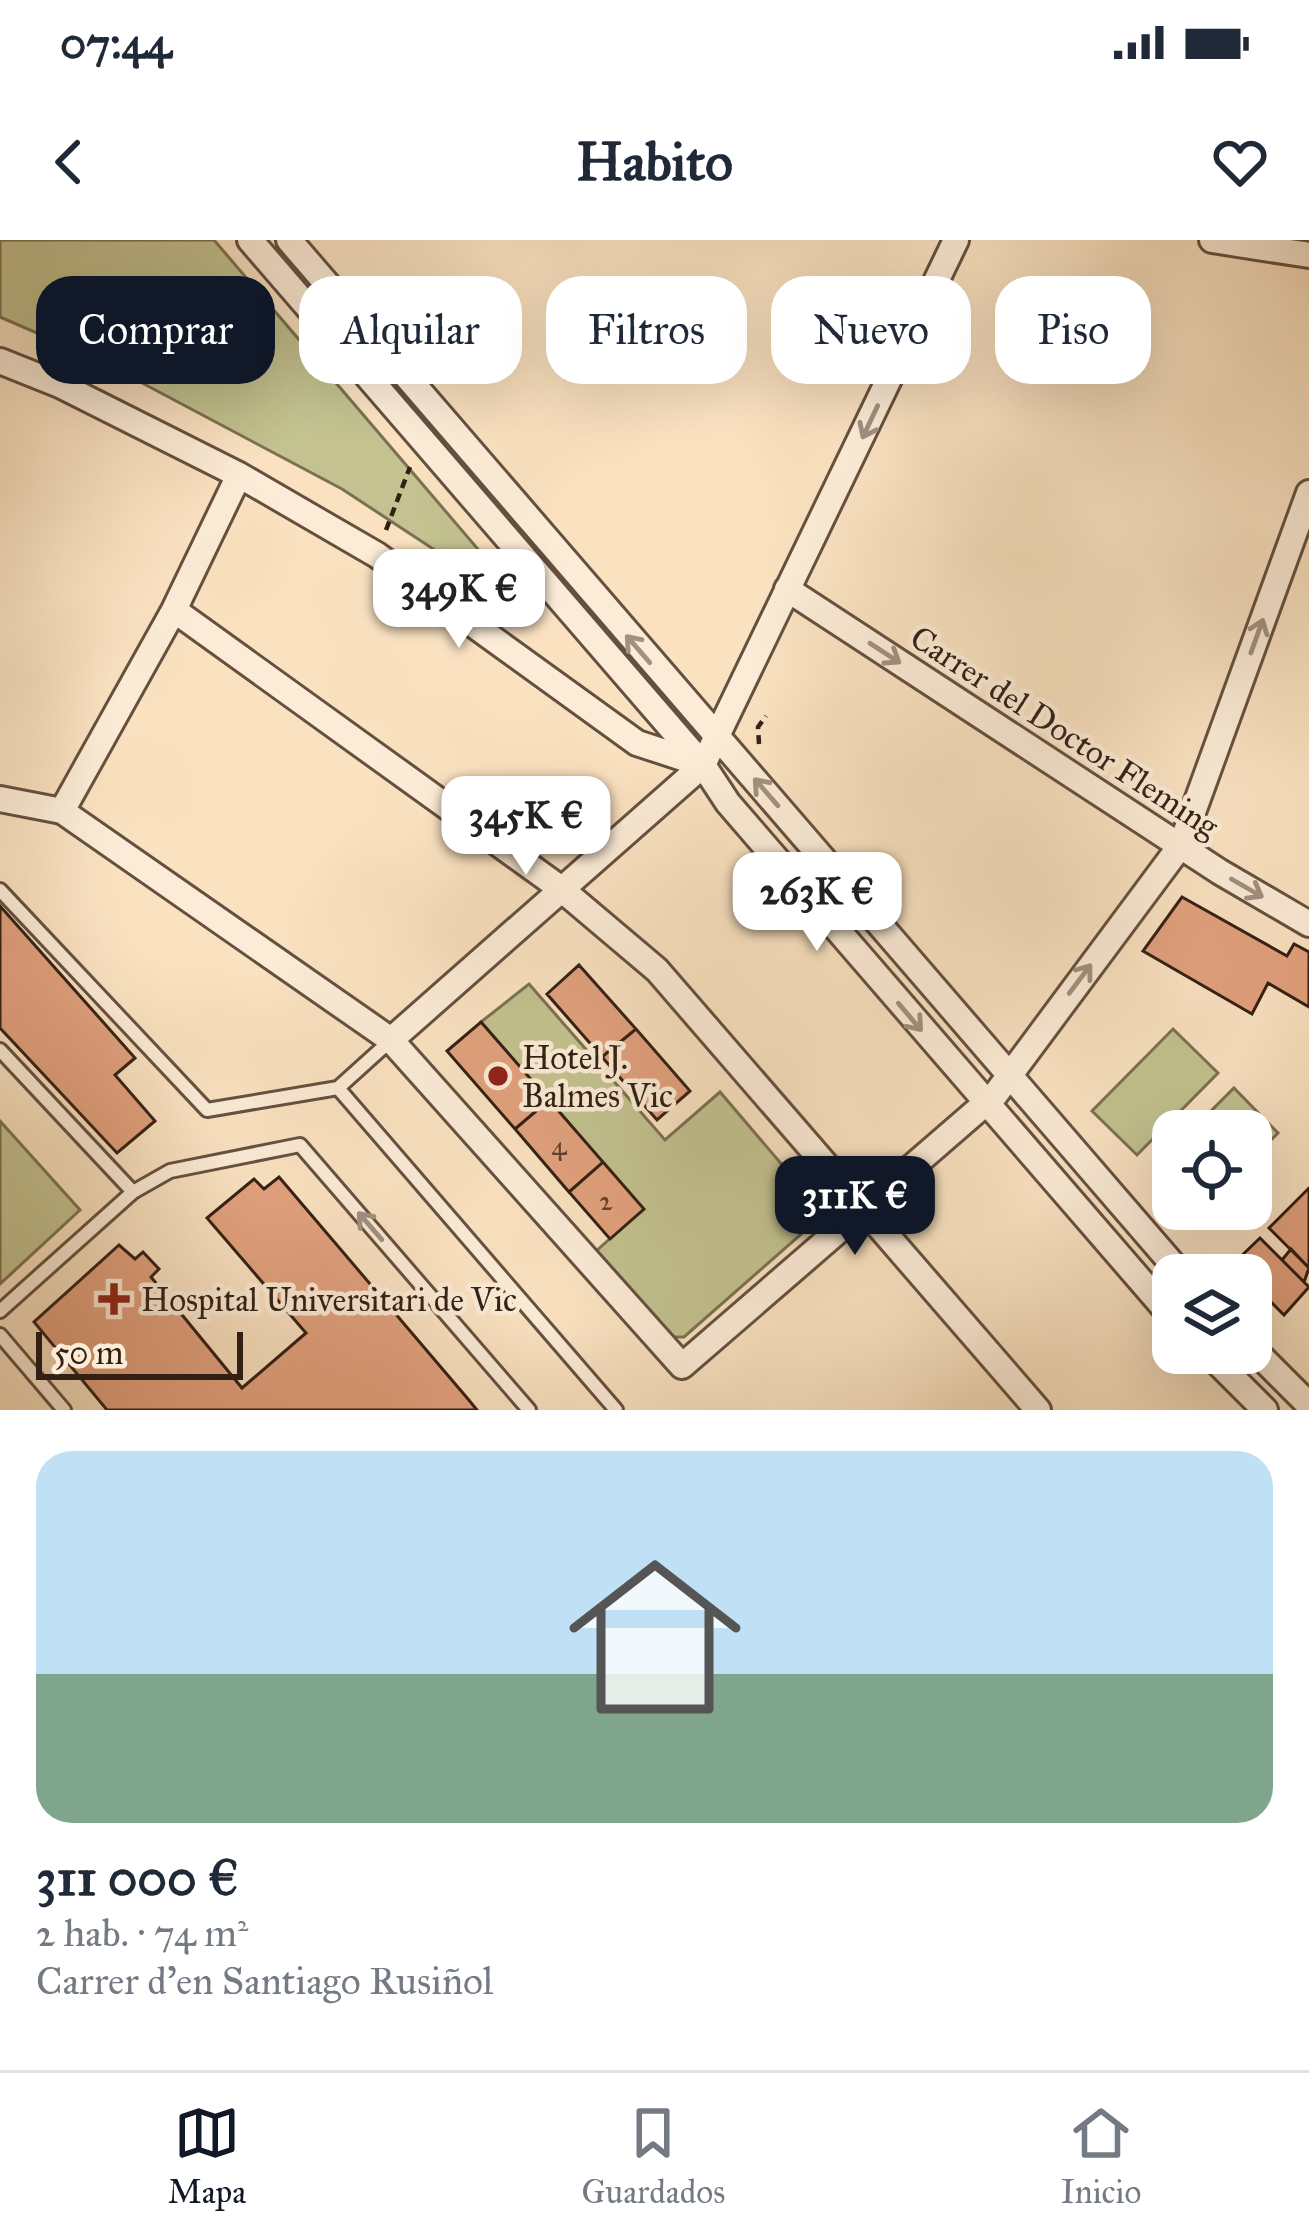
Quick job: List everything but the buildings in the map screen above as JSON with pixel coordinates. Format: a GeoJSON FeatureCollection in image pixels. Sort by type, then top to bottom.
{"type":"FeatureCollection","features":[{"type":"Feature","properties":{"kind":"street"},"geometry":{"type":"LineString","coordinates":[[250,240],[703,765],[728,803],[985,1105],[1152,1294]]}},
{"type":"Feature","properties":{"kind":"street"},"geometry":{"type":"LineString","coordinates":[[289,240],[714,738],[1164,1254]]}},
{"type":"Feature","properties":{"kind":"street"},"geometry":{"type":"LineString","coordinates":[[391,1040],[703,765],[956,240]]}},
{"type":"Feature","properties":{"kind":"street"},"geometry":{"type":"LineString","coordinates":[[1211,240],[1309,255]]}},
{"type":"Feature","properties":{"kind":"street"},"geometry":{"type":"LineString","coordinates":[[0,361],[60,385],[239,475],[377,555],[637,743],[703,765]]}},
{"type":"Feature","properties":{"kind":"street"},"geometry":{"type":"LineString","coordinates":[[62,811],[174,610],[239,475]]}},
{"type":"Feature","properties":{"kind":"street"},"geometry":{"type":"LineString","coordinates":[[0,800],[62,811],[391,1040],[682,1366],[985,1105],[1181,845],[1309,493]]}},
{"type":"Feature","properties":{"kind":"street","name":"Carrer del Doctor Fleming"},"geometry":{"type":"LineString","coordinates":[[787,589],[1309,924]]}},
{"type":"Feature","properties":{"kind":"street"},"geometry":{"type":"LineString","coordinates":[[174,610],[560,888],[657,970],[1037,1410]]}},
{"type":"Feature","properties":{"kind":"street"},"geometry":{"type":"LineString","coordinates":[[1272,1368],[1309,1405]]}},
{"type":"Feature","properties":{"kind":"street"},"geometry":{"type":"LineString","coordinates":[[1229,1374],[1265,1410]]}},
{"type":"Feature","properties":{"kind":"lane"},"geometry":{"type":"LineString","coordinates":[[0,890],[207,1110],[338,1088],[391,1040]]}},
{"type":"Feature","properties":{"kind":"lane"},"geometry":{"type":"LineString","coordinates":[[0,1050],[133,1192]]}},
{"type":"Feature","properties":{"kind":"lane"},"geometry":{"type":"LineString","coordinates":[[338,1088],[616,1410]]}},
{"type":"Feature","properties":{"kind":"lane"},"geometry":{"type":"LineString","coordinates":[[0,1311],[133,1192],[170,1171],[300,1145],[529,1410]]}},
{"type":"Feature","properties":{"kind":"lane"},"geometry":{"type":"LineString","coordinates":[[0,1335],[64,1410]]}},
{"type":"Feature","properties":{"kind":"path"},"geometry":{"type":"LineString","coordinates":[[377,555],[412,462]]}},
{"type":"Feature","properties":{"kind":"shaded area"},"geometry":{"type":"Polygon","coordinates":[[[0,240],[214,240],[245,276],[36,276],[36,333],[0,317],[0,240]]]}},
{"type":"Feature","properties":{"kind":"shaded area"},"geometry":{"type":"Polygon","coordinates":[[[275,311],[299,340],[299,384],[337,384],[535,616],[342,489],[144,384],[275,384],[275,311]]]}},
{"type":"Feature","properties":{"kind":"shaded area"},"geometry":{"type":"Polygon","coordinates":[[[529,984],[665,1140],[720,1092],[824,1214],[684,1337],[670,1337],[595,1252],[643,1209],[481,1022],[529,984]]]}},
{"type":"Feature","properties":{"kind":"shaded area"},"geometry":{"type":"Polygon","coordinates":[[[1173,1029],[1218,1073],[1181,1110],[1152,1110],[1152,1140],[1137,1155],[1092,1111],[1173,1029]]]}},
{"type":"Feature","properties":{"kind":"shaded area"},"geometry":{"type":"Polygon","coordinates":[[[1234,1088],[1256,1110],[1212,1110],[1234,1088]]]}},
{"type":"Feature","properties":{"kind":"shaded area"},"geometry":{"type":"Polygon","coordinates":[[[0,1121],[80,1210],[0,1284],[0,1121]]]}},
{"type":"Feature","properties":{"kind":"place","name":"Hotel J. Balmes Vic"},"geometry":{"type":"Point","coordinates":[498,1076]}},
{"type":"Feature","properties":{"kind":"place","name":"Hospital Universitari de Vic"},"geometry":{"type":"Point","coordinates":[114,1299]}}]}
